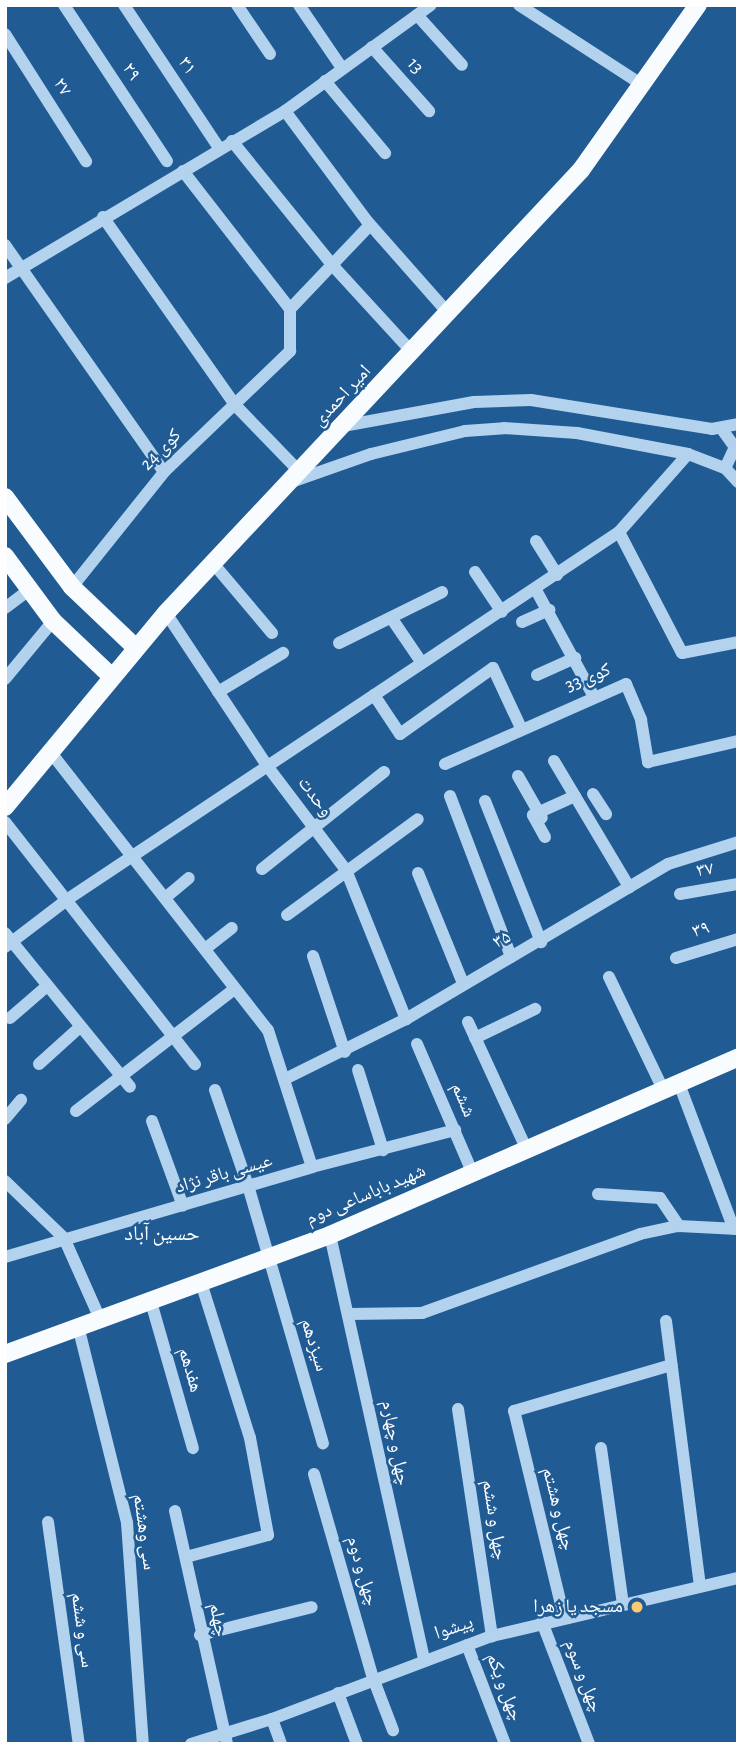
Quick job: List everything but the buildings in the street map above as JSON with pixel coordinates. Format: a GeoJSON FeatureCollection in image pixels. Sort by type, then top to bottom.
{"type":"FeatureCollection","features":[{"type":"Feature","properties":{"kind":"main road","name":"امیر احمدی"},"geometry":{"type":"LineString","coordinates":[[5,807],[52,754],[135,647],[166,612],[581,170],[644,86],[698,5]]}},
{"type":"Feature","properties":{"kind":"main road"},"geometry":{"type":"LineString","coordinates":[[5,497],[72,587],[135,647]]}},
{"type":"Feature","properties":{"kind":"main road"},"geometry":{"type":"LineString","coordinates":[[5,556],[53,621],[112,677]]}},
{"type":"Feature","properties":{"kind":"main road","name":"شهید باباساعی دوم"},"geometry":{"type":"LineString","coordinates":[[5,1354],[79,1330],[330,1235],[670,1084],[738,1058]]}},
{"type":"Feature","properties":{"kind":"street","name":"۲۹"},"geometry":{"type":"LineString","coordinates":[[64,5],[167,161]]}},
{"type":"Feature","properties":{"kind":"street","name":"۳۱"},"geometry":{"type":"LineString","coordinates":[[124,5],[219,148]]}},
{"type":"Feature","properties":{"kind":"street"},"geometry":{"type":"LineString","coordinates":[[237,5],[270,54]]}},
{"type":"Feature","properties":{"kind":"street"},"geometry":{"type":"LineString","coordinates":[[299,5],[342,68]]}},
{"type":"Feature","properties":{"kind":"street"},"geometry":{"type":"LineString","coordinates":[[5,278],[103,217],[285,111],[431,5]]}},
{"type":"Feature","properties":{"kind":"street"},"geometry":{"type":"LineString","coordinates":[[519,5],[644,86]]}},
{"type":"Feature","properties":{"kind":"street"},"geometry":{"type":"LineString","coordinates":[[417,15],[462,65]]}},
{"type":"Feature","properties":{"kind":"street","name":"۲۷"},"geometry":{"type":"LineString","coordinates":[[5,34],[86,161]]}},
{"type":"Feature","properties":{"kind":"street","name":"13"},"geometry":{"type":"LineString","coordinates":[[372,47],[429,111]]}},
{"type":"Feature","properties":{"kind":"street"},"geometry":{"type":"LineString","coordinates":[[325,81],[385,153]]}},
{"type":"Feature","properties":{"kind":"street"},"geometry":{"type":"LineString","coordinates":[[285,111],[370,225],[448,313]]}},
{"type":"Feature","properties":{"kind":"street"},"geometry":{"type":"LineString","coordinates":[[232,141],[334,267],[412,352]]}},
{"type":"Feature","properties":{"kind":"street"},"geometry":{"type":"LineString","coordinates":[[183,171],[290,309],[334,267],[370,225]]}},
{"type":"Feature","properties":{"kind":"street"},"geometry":{"type":"LineString","coordinates":[[103,217],[234,405],[293,477],[465,431],[578,433],[688,454],[725,468],[738,482]]}},
{"type":"Feature","properties":{"kind":"street"},"geometry":{"type":"LineString","coordinates":[[5,245],[164,472]]}},
{"type":"Feature","properties":{"kind":"street","name":"کوی 24"},"geometry":{"type":"LineString","coordinates":[[72,587],[164,472],[290,351],[290,309]]}},
{"type":"Feature","properties":{"kind":"street"},"geometry":{"type":"LineString","coordinates":[[343,426],[474,402],[531,400],[682,426],[721,428],[738,424]]}},
{"type":"Feature","properties":{"kind":"street"},"geometry":{"type":"LineString","coordinates":[[721,428],[736,447],[725,468]]}},
{"type":"Feature","properties":{"kind":"street"},"geometry":{"type":"LineString","coordinates":[[130,1087],[7,941],[620,532],[688,454]]}},
{"type":"Feature","properties":{"kind":"street"},"geometry":{"type":"LineString","coordinates":[[620,532],[682,653],[738,642]]}},
{"type":"Feature","properties":{"kind":"street"},"geometry":{"type":"LineString","coordinates":[[536,541],[558,575]]}},
{"type":"Feature","properties":{"kind":"street"},"geometry":{"type":"LineString","coordinates":[[212,562],[272,633]]}},
{"type":"Feature","properties":{"kind":"street"},"geometry":{"type":"LineString","coordinates":[[475,572],[502,612]]}},
{"type":"Feature","properties":{"kind":"street"},"geometry":{"type":"LineString","coordinates":[[5,608],[30,589]]}},
{"type":"Feature","properties":{"kind":"street"},"geometry":{"type":"LineString","coordinates":[[536,590],[593,695]]}},
{"type":"Feature","properties":{"kind":"street"},"geometry":{"type":"LineString","coordinates":[[339,643],[442,592]]}},
{"type":"Feature","properties":{"kind":"street"},"geometry":{"type":"LineString","coordinates":[[522,622],[549,610]]}},
{"type":"Feature","properties":{"kind":"street","name":"وحدت"},"geometry":{"type":"LineString","coordinates":[[166,612],[268,767],[346,870],[406,1019]]}},
{"type":"Feature","properties":{"kind":"street"},"geometry":{"type":"LineString","coordinates":[[392,619],[422,663]]}},
{"type":"Feature","properties":{"kind":"street"},"geometry":{"type":"LineString","coordinates":[[5,679],[53,621]]}},
{"type":"Feature","properties":{"kind":"street"},"geometry":{"type":"LineString","coordinates":[[218,692],[284,653]]}},
{"type":"Feature","properties":{"kind":"street"},"geometry":{"type":"LineString","coordinates":[[537,675],[575,658]]}},
{"type":"Feature","properties":{"kind":"street"},"geometry":{"type":"LineString","coordinates":[[374,695],[400,734],[493,668],[521,728]]}},
{"type":"Feature","properties":{"kind":"street","name":"کوی 33"},"geometry":{"type":"LineString","coordinates":[[445,764],[593,695],[626,684],[641,720],[648,762],[738,741]]}},
{"type":"Feature","properties":{"kind":"street"},"geometry":{"type":"LineString","coordinates":[[52,754],[205,949],[233,990],[268,1030],[287,1078],[312,1167]]}},
{"type":"Feature","properties":{"kind":"street"},"geometry":{"type":"LineString","coordinates":[[554,761],[629,887]]}},
{"type":"Feature","properties":{"kind":"street"},"geometry":{"type":"LineString","coordinates":[[262,869],[384,772]]}},
{"type":"Feature","properties":{"kind":"street"},"geometry":{"type":"LineString","coordinates":[[517,776],[541,815]]}},
{"type":"Feature","properties":{"kind":"street"},"geometry":{"type":"LineString","coordinates":[[545,837],[533,815],[541,815],[596,792],[606,814]]}},
{"type":"Feature","properties":{"kind":"street"},"geometry":{"type":"LineString","coordinates":[[450,796],[511,957]]}},
{"type":"Feature","properties":{"kind":"street"},"geometry":{"type":"LineString","coordinates":[[485,801],[541,942]]}},
{"type":"Feature","properties":{"kind":"street"},"geometry":{"type":"LineString","coordinates":[[287,915],[418,819]]}},
{"type":"Feature","properties":{"kind":"street"},"geometry":{"type":"LineString","coordinates":[[5,822],[195,1064]]}},
{"type":"Feature","properties":{"kind":"street","name":"۳۵"},"geometry":{"type":"LineString","coordinates":[[287,1078],[345,1052],[406,1019],[463,983],[541,942],[668,864],[738,842]]}},
{"type":"Feature","properties":{"kind":"street"},"geometry":{"type":"LineString","coordinates":[[418,873],[463,983]]}},
{"type":"Feature","properties":{"kind":"street"},"geometry":{"type":"LineString","coordinates":[[165,898],[189,878]]}},
{"type":"Feature","properties":{"kind":"street","name":"۳۷"},"geometry":{"type":"LineString","coordinates":[[680,894],[738,884]]}},
{"type":"Feature","properties":{"kind":"street"},"geometry":{"type":"LineString","coordinates":[[205,949],[232,928]]}},
{"type":"Feature","properties":{"kind":"street","name":"۳۹"},"geometry":{"type":"LineString","coordinates":[[676,958],[738,939]]}},
{"type":"Feature","properties":{"kind":"street"},"geometry":{"type":"LineString","coordinates":[[313,956],[345,1052]]}},
{"type":"Feature","properties":{"kind":"street"},"geometry":{"type":"LineString","coordinates":[[349,1314],[422,1313],[640,1234],[679,1226],[736,1229],[670,1084],[609,977]]}},
{"type":"Feature","properties":{"kind":"street"},"geometry":{"type":"LineString","coordinates":[[10,1018],[47,986]]}},
{"type":"Feature","properties":{"kind":"street"},"geometry":{"type":"LineString","coordinates":[[76,1111],[118,1074],[233,990]]}},
{"type":"Feature","properties":{"kind":"street"},"geometry":{"type":"LineString","coordinates":[[475,1038],[535,1009]]}},
{"type":"Feature","properties":{"kind":"street"},"geometry":{"type":"LineString","coordinates":[[468,1022],[526,1148]]}},
{"type":"Feature","properties":{"kind":"street"},"geometry":{"type":"LineString","coordinates":[[39,1064],[80,1027]]}},
{"type":"Feature","properties":{"kind":"street","name":"ششم"},"geometry":{"type":"LineString","coordinates":[[417,1044],[471,1172]]}},
{"type":"Feature","properties":{"kind":"street"},"geometry":{"type":"LineString","coordinates":[[358,1070],[383,1150]]}},
{"type":"Feature","properties":{"kind":"street","name":"سیزدهم"},"geometry":{"type":"LineString","coordinates":[[215,1090],[249,1189],[267,1259],[323,1443]]}},
{"type":"Feature","properties":{"kind":"street"},"geometry":{"type":"LineString","coordinates":[[5,1119],[21,1100]]}},
{"type":"Feature","properties":{"kind":"street"},"geometry":{"type":"LineString","coordinates":[[152,1121],[183,1206]]}},
{"type":"Feature","properties":{"kind":"street","name":"عیسی باقر نژاد"},"geometry":{"type":"LineString","coordinates":[[5,1257],[64,1238],[249,1189],[312,1167],[455,1130]]}},
{"type":"Feature","properties":{"kind":"street"},"geometry":{"type":"LineString","coordinates":[[5,1181],[64,1238],[101,1321]]}},
{"type":"Feature","properties":{"kind":"street"},"geometry":{"type":"LineString","coordinates":[[598,1194],[660,1198],[679,1226]]}},
{"type":"Feature","properties":{"kind":"street","name":"چهل و چهارم"},"geometry":{"type":"LineString","coordinates":[[330,1235],[424,1658]]}},
{"type":"Feature","properties":{"kind":"street"},"geometry":{"type":"LineString","coordinates":[[186,1557],[268,1535],[250,1438],[201,1283]]}},
{"type":"Feature","properties":{"kind":"street","name":"هفدهم"},"geometry":{"type":"LineString","coordinates":[[151,1302],[193,1448]]}},
{"type":"Feature","properties":{"kind":"street"},"geometry":{"type":"LineString","coordinates":[[666,1321],[700,1585]]}},
{"type":"Feature","properties":{"kind":"street","name":"سی وهشتم"},"geometry":{"type":"LineString","coordinates":[[79,1330],[127,1522],[142,1744]]}},
{"type":"Feature","properties":{"kind":"street","name":"چهل و هشتم"},"geometry":{"type":"LineString","coordinates":[[565,1617],[514,1411],[671,1365]]}},
{"type":"Feature","properties":{"kind":"street","name":"چهل و ششم"},"geometry":{"type":"LineString","coordinates":[[458,1409],[492,1636]]}},
{"type":"Feature","properties":{"kind":"street"},"geometry":{"type":"LineString","coordinates":[[601,1448],[623,1604]]}},
{"type":"Feature","properties":{"kind":"street","name":"چهل و دوم"},"geometry":{"type":"LineString","coordinates":[[314,1474],[373,1678],[393,1730]]}},
{"type":"Feature","properties":{"kind":"street","name":"چهلم"},"geometry":{"type":"LineString","coordinates":[[175,1511],[225,1740]]}},
{"type":"Feature","properties":{"kind":"street","name":"سی و ششم"},"geometry":{"type":"LineString","coordinates":[[48,1522],[79,1744]]}},
{"type":"Feature","properties":{"kind":"street","name":"پیشوا"},"geometry":{"type":"LineString","coordinates":[[191,1744],[225,1740],[424,1658],[492,1636],[542,1622],[738,1578]]}},
{"type":"Feature","properties":{"kind":"street"},"geometry":{"type":"LineString","coordinates":[[201,1635],[312,1608]]}},
{"type":"Feature","properties":{"kind":"street","name":"چهل و سوم"},"geometry":{"type":"LineString","coordinates":[[542,1622],[589,1744]]}},
{"type":"Feature","properties":{"kind":"street","name":"چهل و یکم"},"geometry":{"type":"LineString","coordinates":[[467,1645],[505,1744]]}},
{"type":"Feature","properties":{"kind":"street"},"geometry":{"type":"LineString","coordinates":[[338,1693],[357,1744]]}},
{"type":"Feature","properties":{"kind":"street"},"geometry":{"type":"LineString","coordinates":[[272,1719],[281,1744]]}},
{"type":"Feature","properties":{"kind":"place","name":"مسجد یا زهرا"},"geometry":{"type":"Point","coordinates":[637,1607]}},
{"type":"Feature","properties":{"kind":"district","name":"حسین آباد"},"geometry":{"type":"Point","coordinates":[162,1234]}}]}
